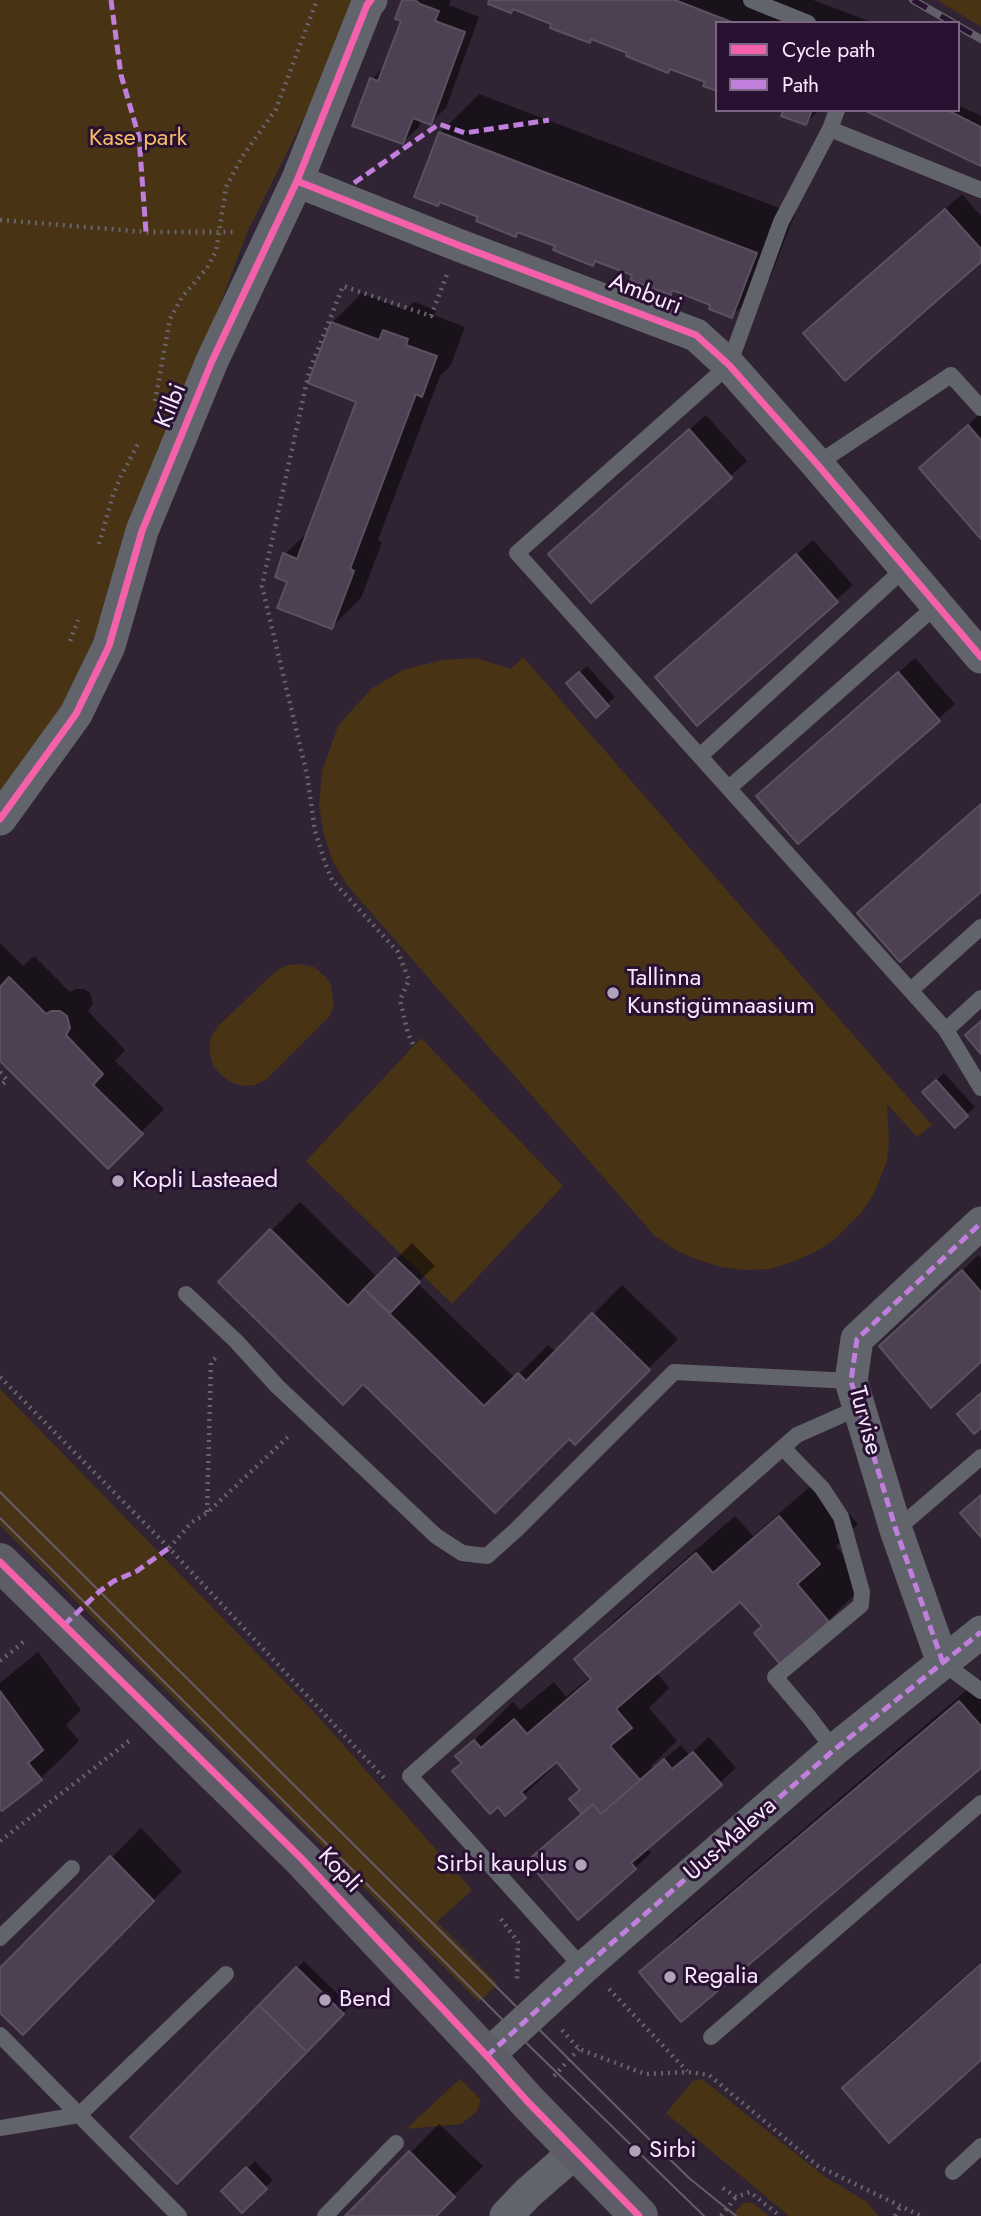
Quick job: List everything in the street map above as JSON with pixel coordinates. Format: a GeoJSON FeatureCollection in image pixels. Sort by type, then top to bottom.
{"type":"FeatureCollection","features":[{"type":"Feature","properties":{"kind":"street","name":"Kilbi"},"geometry":{"type":"LineString","coordinates":[[0,819],[76,714],[109,646],[142,531],[212,361],[297,181],[371,0]]}},
{"type":"Feature","properties":{"kind":"street","name":"Amburi"},"geometry":{"type":"LineString","coordinates":[[297,181],[696,335],[729,366],[817,464],[981,657]]}},
{"type":"Feature","properties":{"kind":"street","name":"Turvise"},"geometry":{"type":"LineString","coordinates":[[943,1663],[896,1530],[855,1395],[857,1339],[981,1223]]}},
{"type":"Feature","properties":{"kind":"street","name":"Kopli"},"geometry":{"type":"LineString","coordinates":[[7,1581],[301,1858],[575,2152],[639,2216]]}},
{"type":"Feature","properties":{"kind":"street","name":"Uus-Maleva"},"geometry":{"type":"LineString","coordinates":[[487,2056],[595,1977],[834,1751],[981,1632]]}},
{"type":"Feature","properties":{"kind":"street"},"geometry":{"type":"LineString","coordinates":[[506,2216],[575,2152]]}},
{"type":"Feature","properties":{"kind":"lane"},"geometry":{"type":"LineString","coordinates":[[751,0],[803,21]]}},
{"type":"Feature","properties":{"kind":"lane"},"geometry":{"type":"LineString","coordinates":[[836,112],[782,222],[729,366],[517,553],[946,1030],[981,1088]]}},
{"type":"Feature","properties":{"kind":"lane"},"geometry":{"type":"LineString","coordinates":[[830,129],[981,190]]}},
{"type":"Feature","properties":{"kind":"lane"},"geometry":{"type":"LineString","coordinates":[[817,464],[951,375],[981,408]]}},
{"type":"Feature","properties":{"kind":"lane"},"geometry":{"type":"LineString","coordinates":[[700,756],[905,568]]}},
{"type":"Feature","properties":{"kind":"lane"},"geometry":{"type":"LineString","coordinates":[[729,788],[937,605]]}},
{"type":"Feature","properties":{"kind":"lane"},"geometry":{"type":"LineString","coordinates":[[911,990],[981,928]]}},
{"type":"Feature","properties":{"kind":"lane"},"geometry":{"type":"LineString","coordinates":[[946,1030],[981,998]]}},
{"type":"Feature","properties":{"kind":"lane"},"geometry":{"type":"LineString","coordinates":[[186,1294],[236,1341],[277,1386],[436,1536],[462,1553],[487,1556],[516,1531],[674,1372],[855,1395]]}},
{"type":"Feature","properties":{"kind":"lane"},"geometry":{"type":"LineString","coordinates":[[595,1977],[410,1776],[797,1434],[855,1395]]}},
{"type":"Feature","properties":{"kind":"lane"},"geometry":{"type":"LineString","coordinates":[[783,1448],[822,1488],[841,1517],[862,1592],[861,1605],[775,1677],[834,1751]]}},
{"type":"Feature","properties":{"kind":"lane"},"geometry":{"type":"LineString","coordinates":[[896,1530],[981,1457]]}},
{"type":"Feature","properties":{"kind":"lane"},"geometry":{"type":"LineString","coordinates":[[943,1663],[981,1691]]}},
{"type":"Feature","properties":{"kind":"lane"},"geometry":{"type":"LineString","coordinates":[[711,2037],[981,1803]]}},
{"type":"Feature","properties":{"kind":"lane"},"geometry":{"type":"LineString","coordinates":[[0,1938],[72,1868]]}},
{"type":"Feature","properties":{"kind":"lane"},"geometry":{"type":"LineString","coordinates":[[0,2128],[79,2115],[226,1974]]}},
{"type":"Feature","properties":{"kind":"lane"},"geometry":{"type":"LineString","coordinates":[[0,2035],[179,2216]]}},
{"type":"Feature","properties":{"kind":"lane"},"geometry":{"type":"LineString","coordinates":[[326,2216],[396,2143]]}},
{"type":"Feature","properties":{"kind":"lane"},"geometry":{"type":"LineString","coordinates":[[953,2172],[981,2146]]}},
{"type":"Feature","properties":{"kind":"path"},"geometry":{"type":"LineString","coordinates":[[152,413],[170,319],[182,297],[207,268],[216,251],[226,187],[242,157],[276,109],[317,0]]}},
{"type":"Feature","properties":{"kind":"path"},"geometry":{"type":"LineString","coordinates":[[0,220],[146,232],[244,232]]}},
{"type":"Feature","properties":{"kind":"path"},"geometry":{"type":"LineString","coordinates":[[413,1045],[400,1000],[409,980],[398,952],[332,880],[325,863],[315,831],[307,775],[262,586],[309,372],[343,286],[431,316],[458,245]]}},
{"type":"Feature","properties":{"kind":"path"},"geometry":{"type":"LineString","coordinates":[[97,552],[113,495],[142,436]]}},
{"type":"Feature","properties":{"kind":"path"},"geometry":{"type":"LineString","coordinates":[[66,653],[79,616]]}},
{"type":"Feature","properties":{"kind":"path"},"geometry":{"type":"LineString","coordinates":[[0,1072],[7,1080],[0,1086]]}},
{"type":"Feature","properties":{"kind":"path"},"geometry":{"type":"LineString","coordinates":[[207,1513],[211,1362],[236,1341]]}},
{"type":"Feature","properties":{"kind":"path"},"geometry":{"type":"LineString","coordinates":[[0,1377],[169,1548],[392,1786]]}},
{"type":"Feature","properties":{"kind":"path"},"geometry":{"type":"LineString","coordinates":[[169,1548],[192,1522],[207,1513],[310,1417]]}},
{"type":"Feature","properties":{"kind":"path"},"geometry":{"type":"LineString","coordinates":[[0,1661],[31,1636]]}},
{"type":"Feature","properties":{"kind":"path"},"geometry":{"type":"LineString","coordinates":[[0,1841],[135,1736]]}},
{"type":"Feature","properties":{"kind":"path"},"geometry":{"type":"LineString","coordinates":[[494,1909],[518,1942],[517,1981],[522,1987]]}},
{"type":"Feature","properties":{"kind":"path"},"geometry":{"type":"LineString","coordinates":[[595,1977],[688,2072]]}},
{"type":"Feature","properties":{"kind":"path"},"geometry":{"type":"LineString","coordinates":[[561,2029],[579,2049],[645,2074],[688,2072],[709,2075],[818,2166],[921,2216]]}},
{"type":"Feature","properties":{"kind":"path"},"geometry":{"type":"LineString","coordinates":[[548,2082],[579,2049]]}},
{"type":"Feature","properties":{"kind":"path"},"geometry":{"type":"LineString","coordinates":[[723,2188],[736,2197]]}},
{"type":"Feature","properties":{"kind":"path"},"geometry":{"type":"LineString","coordinates":[[721,2216],[736,2197],[750,2192],[780,2216]]}},
{"type":"Feature","properties":{"kind":"path"},"geometry":{"type":"LineString","coordinates":[[895,2216],[900,2207]]}},
{"type":"Feature","properties":{"kind":"green space","name":"Kase park"},"geometry":{"type":"Polygon","coordinates":[[[0,0],[362,0],[247,233],[75,688],[0,793],[0,0]]]}},
{"type":"Feature","properties":{"kind":"green space"},"geometry":{"type":"Polygon","coordinates":[[[937,0],[981,0],[981,27],[965,17],[937,0]]]}},
{"type":"Feature","properties":{"kind":"green space"},"geometry":{"type":"Polygon","coordinates":[[[523,657],[932,1125],[917,1137],[887,1104],[887,1161],[874,1194],[862,1212],[835,1239],[817,1251],[770,1269],[745,1270],[721,1267],[696,1259],[677,1251],[654,1235],[347,885],[333,862],[324,835],[319,805],[322,771],[338,726],[371,689],[403,670],[442,660],[476,658],[511,669],[523,657]]]}},
{"type":"Feature","properties":{"kind":"green space"},"geometry":{"type":"Polygon","coordinates":[[[300,964],[314,967],[331,985],[334,1006],[329,1017],[267,1079],[255,1085],[243,1086],[230,1082],[213,1066],[210,1054],[210,1040],[217,1027],[277,970],[300,964]]]}},
{"type":"Feature","properties":{"kind":"green space"},"geometry":{"type":"Polygon","coordinates":[[[421,1038],[563,1186],[452,1304],[306,1161],[421,1038]]]}},
{"type":"Feature","properties":{"kind":"green space"},"geometry":{"type":"Polygon","coordinates":[[[0,1389],[314,1712],[472,1890],[437,1922],[498,1984],[479,2002],[0,1525],[0,1389]]]}},
{"type":"Feature","properties":{"kind":"green space"},"geometry":{"type":"Polygon","coordinates":[[[460,2079],[481,2100],[476,2113],[461,2124],[406,2129],[460,2079]]]}},
{"type":"Feature","properties":{"kind":"green space"},"geometry":{"type":"Polygon","coordinates":[[[702,2079],[824,2176],[867,2202],[878,2216],[789,2216],[666,2113],[693,2081],[702,2079]]]}},
{"type":"Feature","properties":{"kind":"green space"},"geometry":{"type":"Polygon","coordinates":[[[743,2203],[753,2203],[769,2216],[732,2216],[743,2203]]]}},
{"type":"Feature","properties":{"kind":"building"},"geometry":{"type":"Polygon","coordinates":[[[402,0],[415,0],[439,11],[435,21],[465,32],[431,125],[413,118],[403,144],[352,126],[370,78],[378,81],[401,21],[395,19],[402,0]]]}},
{"type":"Feature","properties":{"kind":"building"},"geometry":{"type":"Polygon","coordinates":[[[489,0],[675,0],[729,21],[715,21],[715,90],[703,86],[705,82],[670,69],[668,73],[591,39],[590,43],[550,28],[551,24],[513,9],[511,13],[488,4],[489,0]]]}},
{"type":"Feature","properties":{"kind":"building"},"geometry":{"type":"Polygon","coordinates":[[[783,112],[811,112],[806,125],[781,116],[783,112]]]}},
{"type":"Feature","properties":{"kind":"building"},"geometry":{"type":"Polygon","coordinates":[[[868,112],[951,112],[981,127],[981,166],[868,112]]]}},
{"type":"Feature","properties":{"kind":"building"},"geometry":{"type":"Polygon","coordinates":[[[439,132],[757,253],[732,318],[709,309],[710,305],[672,290],[671,295],[630,280],[632,275],[595,261],[593,266],[553,250],[555,246],[517,232],[516,237],[476,221],[478,217],[440,202],[438,206],[414,197],[439,132]]]}},
{"type":"Feature","properties":{"kind":"building"},"geometry":{"type":"Polygon","coordinates":[[[945,209],[981,249],[981,262],[845,381],[803,333],[945,209]]]}},
{"type":"Feature","properties":{"kind":"building"},"geometry":{"type":"Polygon","coordinates":[[[331,322],[379,340],[383,330],[408,339],[406,345],[437,356],[422,397],[416,394],[350,569],[354,571],[332,629],[277,608],[287,582],[275,577],[283,553],[297,559],[356,402],[308,383],[331,322]]]}},
{"type":"Feature","properties":{"kind":"building"},"geometry":{"type":"Polygon","coordinates":[[[968,425],[981,440],[981,539],[919,468],[968,425]]]}},
{"type":"Feature","properties":{"kind":"building"},"geometry":{"type":"Polygon","coordinates":[[[689,429],[732,478],[591,603],[548,554],[689,429]]]}},
{"type":"Feature","properties":{"kind":"building"},"geometry":{"type":"Polygon","coordinates":[[[796,554],[838,602],[697,726],[655,677],[796,554]]]}},
{"type":"Feature","properties":{"kind":"building"},"geometry":{"type":"Polygon","coordinates":[[[579,672],[609,706],[596,718],[566,683],[579,672]]]}},
{"type":"Feature","properties":{"kind":"building"},"geometry":{"type":"Polygon","coordinates":[[[898,672],[940,721],[798,844],[756,796],[898,672]]]}},
{"type":"Feature","properties":{"kind":"building"},"geometry":{"type":"Polygon","coordinates":[[[981,804],[981,892],[900,962],[857,913],[981,804]]]}},
{"type":"Feature","properties":{"kind":"building"},"geometry":{"type":"Polygon","coordinates":[[[9,977],[46,1014],[60,1011],[67,1016],[70,1028],[66,1035],[103,1074],[93,1085],[143,1134],[108,1169],[0,1061],[0,987],[9,977]]]}},
{"type":"Feature","properties":{"kind":"building"},"geometry":{"type":"Polygon","coordinates":[[[981,1021],[981,1054],[965,1035],[981,1021]]]}},
{"type":"Feature","properties":{"kind":"building"},"geometry":{"type":"Polygon","coordinates":[[[936,1080],[968,1116],[955,1128],[922,1092],[936,1080]]]}},
{"type":"Feature","properties":{"kind":"building"},"geometry":{"type":"Polygon","coordinates":[[[270,1229],[348,1306],[364,1289],[484,1406],[518,1373],[526,1381],[592,1313],[650,1370],[575,1445],[569,1439],[495,1513],[363,1384],[343,1405],[218,1282],[270,1229]]]}},
{"type":"Feature","properties":{"kind":"building"},"geometry":{"type":"Polygon","coordinates":[[[395,1258],[420,1282],[390,1313],[364,1289],[395,1258]]]}},
{"type":"Feature","properties":{"kind":"building"},"geometry":{"type":"Polygon","coordinates":[[[962,1270],[981,1292],[981,1362],[931,1408],[879,1346],[962,1270]]]}},
{"type":"Feature","properties":{"kind":"building"},"geometry":{"type":"Polygon","coordinates":[[[981,1393],[981,1428],[974,1434],[957,1414],[981,1393]]]}},
{"type":"Feature","properties":{"kind":"building"},"geometry":{"type":"Polygon","coordinates":[[[981,1495],[981,1537],[960,1513],[981,1495]]]}},
{"type":"Feature","properties":{"kind":"building"},"geometry":{"type":"Polygon","coordinates":[[[779,1516],[820,1564],[797,1584],[829,1622],[780,1664],[754,1633],[762,1626],[740,1602],[616,1709],[632,1728],[610,1746],[640,1780],[601,1814],[593,1804],[582,1814],[569,1799],[580,1790],[557,1762],[521,1792],[526,1798],[505,1816],[498,1807],[490,1814],[452,1771],[462,1763],[455,1756],[474,1740],[481,1748],[514,1719],[527,1734],[591,1679],[574,1659],[696,1553],[713,1573],[779,1516]]]}},
{"type":"Feature","properties":{"kind":"building"},"geometry":{"type":"Polygon","coordinates":[[[0,1691],[43,1750],[28,1763],[42,1780],[2,1811],[0,1809],[0,1691]]]}},
{"type":"Feature","properties":{"kind":"building"},"geometry":{"type":"Polygon","coordinates":[[[959,1701],[981,1726],[981,1768],[681,2022],[639,1972],[959,1701]]]}},
{"type":"Feature","properties":{"kind":"building"},"geometry":{"type":"Polygon","coordinates":[[[693,1752],[722,1785],[631,1863],[636,1869],[578,1920],[527,1861],[593,1804],[601,1814],[664,1759],[672,1769],[693,1752]]]}},
{"type":"Feature","properties":{"kind":"building"},"geometry":{"type":"Polygon","coordinates":[[[110,1856],[154,1901],[23,2035],[0,2013],[0,1968],[110,1856]]]}},
{"type":"Feature","properties":{"kind":"building"},"geometry":{"type":"Polygon","coordinates":[[[981,1964],[981,2060],[889,2143],[842,2088],[981,1964]]]}},
{"type":"Feature","properties":{"kind":"building"},"geometry":{"type":"Polygon","coordinates":[[[296,1967],[344,2014],[307,2052],[259,2005],[296,1967]]]}},
{"type":"Feature","properties":{"kind":"building"},"geometry":{"type":"Polygon","coordinates":[[[259,2005],[307,2052],[177,2184],[130,2137],[259,2005]]]}},
{"type":"Feature","properties":{"kind":"building"},"geometry":{"type":"Polygon","coordinates":[[[409,2151],[455,2197],[436,2216],[345,2216],[409,2151]]]}},
{"type":"Feature","properties":{"kind":"building"},"geometry":{"type":"Polygon","coordinates":[[[246,2167],[267,2189],[242,2213],[221,2191],[246,2167]]]}},
{"type":"Feature","properties":{"kind":"tram line"},"geometry":{"type":"LineString","coordinates":[[0,1492],[647,2137],[689,2178],[736,2216]]}},
{"type":"Feature","properties":{"kind":"tram line"},"geometry":{"type":"LineString","coordinates":[[0,1518],[514,2031],[704,2216]]}},
{"type":"Feature","properties":{"kind":"railway"},"geometry":{"type":"LineString","coordinates":[[913,0],[950,21]]}},
{"type":"Feature","properties":{"kind":"railway"},"geometry":{"type":"LineString","coordinates":[[960,27],[981,39]]}},
{"type":"Feature","properties":{"kind":"marked path"},"geometry":{"type":"LineString","coordinates":[[111,0],[121,75],[139,137],[146,232]]}},
{"type":"Feature","properties":{"kind":"marked path"},"geometry":{"type":"LineString","coordinates":[[354,183],[439,124],[465,133],[549,120]]}},
{"type":"Feature","properties":{"kind":"marked path"},"geometry":{"type":"LineString","coordinates":[[943,1663],[896,1530],[851,1381],[857,1339],[981,1223]]}},
{"type":"Feature","properties":{"kind":"marked path"},"geometry":{"type":"LineString","coordinates":[[64,1625],[100,1591],[114,1581],[137,1571],[169,1548]]}},
{"type":"Feature","properties":{"kind":"marked path"},"geometry":{"type":"LineString","coordinates":[[487,2056],[583,1968],[834,1750],[981,1632]]}},
{"type":"Feature","properties":{"kind":"cycle path"},"geometry":{"type":"LineString","coordinates":[[0,819],[76,714],[109,646],[142,531],[212,361],[297,181],[371,0]]}},
{"type":"Feature","properties":{"kind":"cycle path"},"geometry":{"type":"LineString","coordinates":[[297,181],[696,335],[729,365],[817,464],[981,657]]}},
{"type":"Feature","properties":{"kind":"cycle path"},"geometry":{"type":"LineString","coordinates":[[0,1562],[301,1858],[527,2101],[639,2216]]}},
{"type":"Feature","properties":{"kind":"place","name":"Tallinna Kunstigümnaasium"},"geometry":{"type":"Point","coordinates":[613,993]}},
{"type":"Feature","properties":{"kind":"place","name":"Kopli Lasteaed"},"geometry":{"type":"Point","coordinates":[118,1181]}},
{"type":"Feature","properties":{"kind":"place","name":"Sirbi kauplus"},"geometry":{"type":"Point","coordinates":[581,1865]}},
{"type":"Feature","properties":{"kind":"place","name":"Regalia"},"geometry":{"type":"Point","coordinates":[670,1977]}},
{"type":"Feature","properties":{"kind":"place","name":"Bend"},"geometry":{"type":"Point","coordinates":[325,2000]}},
{"type":"Feature","properties":{"kind":"place","name":"Sirbi"},"geometry":{"type":"Point","coordinates":[635,2151]}}]}
